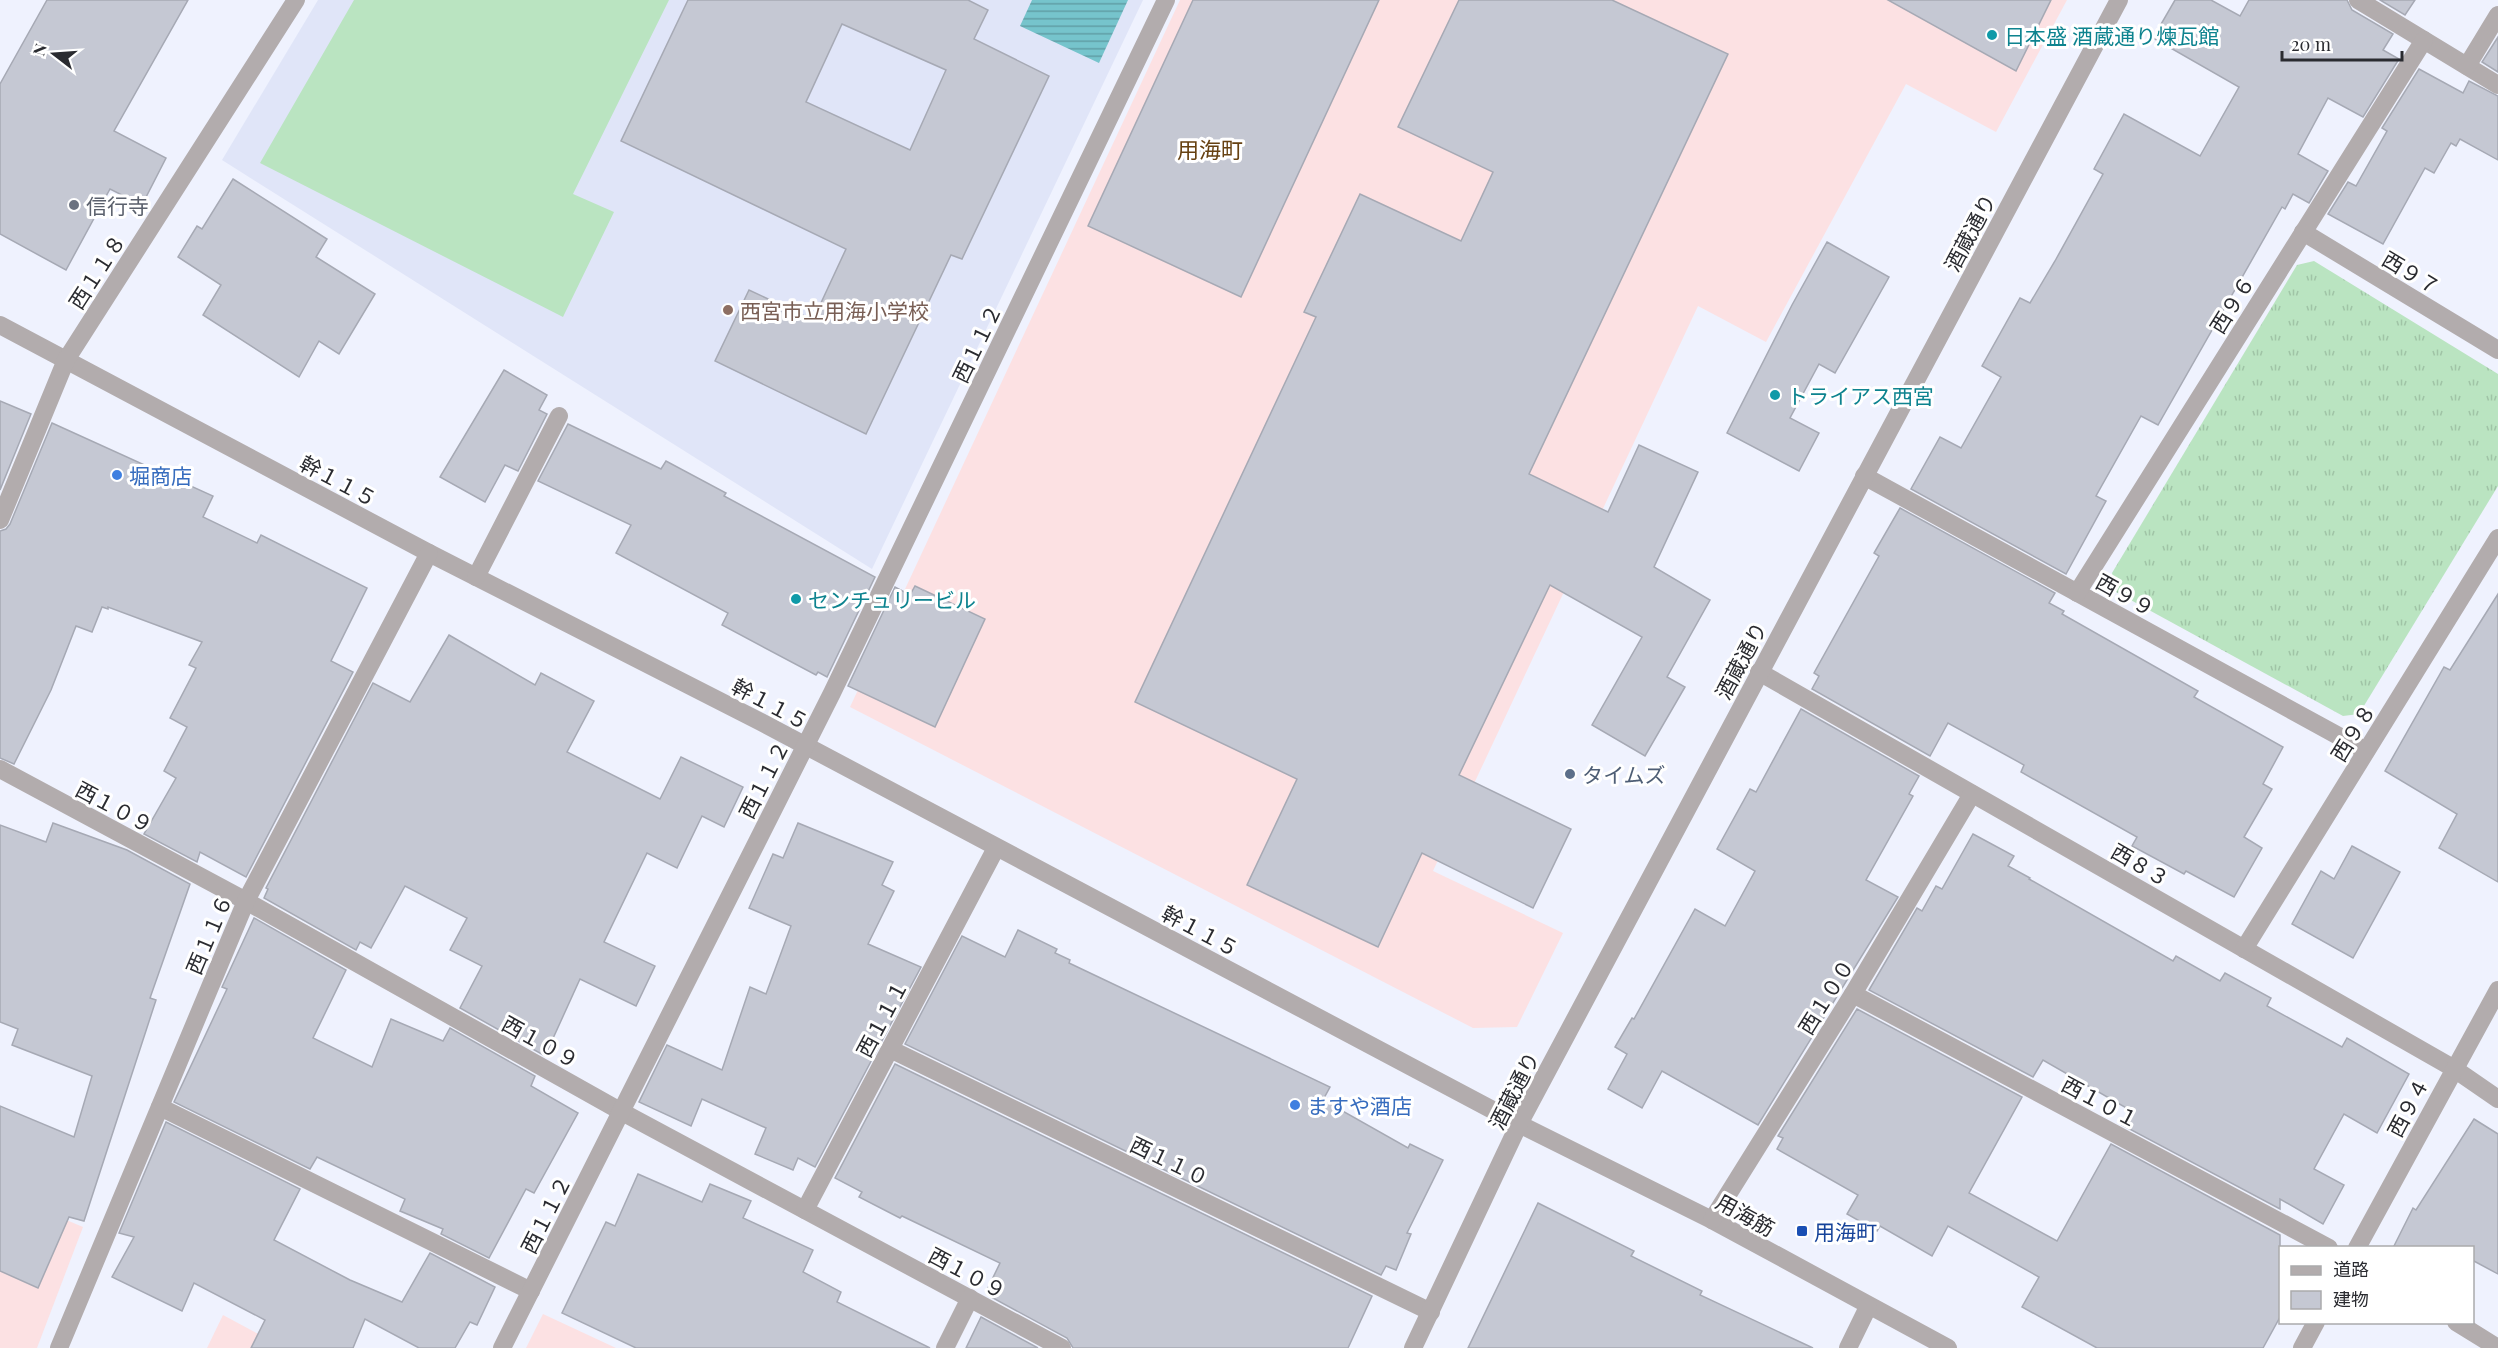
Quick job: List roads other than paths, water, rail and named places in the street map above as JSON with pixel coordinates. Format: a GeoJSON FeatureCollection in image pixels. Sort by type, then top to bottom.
{"type":"FeatureCollection","features":[{"type":"Feature","properties":{"kind":"street","name":"西１１８"},"geometry":{"type":"LineString","coordinates":[[0,520],[66,360],[296,0]]}},
{"type":"Feature","properties":{"kind":"street","name":"西１１２"},"geometry":{"type":"LineString","coordinates":[[502,1348],[804,746],[1166,0]]}},
{"type":"Feature","properties":{"kind":"street","name":"酒蔵通り"},"geometry":{"type":"LineString","coordinates":[[1413,1348],[1519,1124],[2119,0]]}},
{"type":"Feature","properties":{"kind":"street"},"geometry":{"type":"LineString","coordinates":[[2358,0],[2498,85]]}},
{"type":"Feature","properties":{"kind":"street"},"geometry":{"type":"LineString","coordinates":[[2467,66],[2498,15]]}},
{"type":"Feature","properties":{"kind":"street","name":"西９６"},"geometry":{"type":"LineString","coordinates":[[2078,593],[2424,40]]}},
{"type":"Feature","properties":{"kind":"street","name":"西９７"},"geometry":{"type":"LineString","coordinates":[[2303,232],[2498,350]]}},
{"type":"Feature","properties":{"kind":"street","name":"幹１１５"},"geometry":{"type":"LineString","coordinates":[[0,325],[429,553],[804,746],[1519,1124]]}},
{"type":"Feature","properties":{"kind":"street"},"geometry":{"type":"LineString","coordinates":[[476,577],[559,416]]}},
{"type":"Feature","properties":{"kind":"street","name":"西９９"},"geometry":{"type":"LineString","coordinates":[[1864,476],[2366,751]]}},
{"type":"Feature","properties":{"kind":"street","name":"西９８"},"geometry":{"type":"LineString","coordinates":[[2244,949],[2498,538]]}},
{"type":"Feature","properties":{"kind":"street","name":"西１１６"},"geometry":{"type":"LineString","coordinates":[[59,1348],[246,901],[429,553]]}},
{"type":"Feature","properties":{"kind":"street","name":"西８３"},"geometry":{"type":"LineString","coordinates":[[1759,672],[2453,1068],[2498,1099]]}},
{"type":"Feature","properties":{"kind":"street","name":"西１０９"},"geometry":{"type":"LineString","coordinates":[[0,769],[246,901],[622,1112],[1062,1348]]}},
{"type":"Feature","properties":{"kind":"street","name":"西１００"},"geometry":{"type":"LineString","coordinates":[[1712,1220],[1853,994],[1972,794]]}},
{"type":"Feature","properties":{"kind":"street","name":"西１１１"},"geometry":{"type":"LineString","coordinates":[[805,1210],[996,848]]}},
{"type":"Feature","properties":{"kind":"street","name":"西９４"},"geometry":{"type":"LineString","coordinates":[[2358,1246],[2453,1068],[2498,990]]}},
{"type":"Feature","properties":{"kind":"street","name":"西１０１"},"geometry":{"type":"LineString","coordinates":[[1853,994],[2325,1246]]}},
{"type":"Feature","properties":{"kind":"street","name":"西１１０"},"geometry":{"type":"LineString","coordinates":[[890,1049],[1431,1312]]}},
{"type":"Feature","properties":{"kind":"street"},"geometry":{"type":"LineString","coordinates":[[160,1107],[531,1291]]}},
{"type":"Feature","properties":{"kind":"street","name":"用海筋"},"geometry":{"type":"LineString","coordinates":[[1519,1124],[1712,1220],[1868,1307],[1948,1348]]}},
{"type":"Feature","properties":{"kind":"street"},"geometry":{"type":"LineString","coordinates":[[945,1348],[970,1298]]}},
{"type":"Feature","properties":{"kind":"street"},"geometry":{"type":"LineString","coordinates":[[1848,1348],[1868,1307]]}},
{"type":"Feature","properties":{"kind":"street"},"geometry":{"type":"LineString","coordinates":[[2302,1348],[2315,1324]]}},
{"type":"Feature","properties":{"kind":"street"},"geometry":{"type":"LineString","coordinates":[[2458,1324],[2498,1348]]}},
{"type":"Feature","properties":{"kind":"water"},"geometry":{"type":"Polygon","coordinates":[[[1032,0],[1128,0],[1099,63],[1020,26],[1032,0]]]}},
{"type":"Feature","properties":{"kind":"place","name":"日本盛 酒蔵通り煉瓦館"},"geometry":{"type":"Point","coordinates":[1992,35]}},
{"type":"Feature","properties":{"kind":"place","name":"信行寺"},"geometry":{"type":"Point","coordinates":[74,205]}},
{"type":"Feature","properties":{"kind":"place","name":"西宮市立用海小学校"},"geometry":{"type":"Point","coordinates":[728,310]}},
{"type":"Feature","properties":{"kind":"place","name":"トライアス西宮"},"geometry":{"type":"Point","coordinates":[1775,395]}},
{"type":"Feature","properties":{"kind":"place","name":"堀商店"},"geometry":{"type":"Point","coordinates":[117,475]}},
{"type":"Feature","properties":{"kind":"place","name":"センチュリービル"},"geometry":{"type":"Point","coordinates":[796,599]}},
{"type":"Feature","properties":{"kind":"place","name":"タイムズ"},"geometry":{"type":"Point","coordinates":[1570,774]}},
{"type":"Feature","properties":{"kind":"place","name":"ますや酒店"},"geometry":{"type":"Point","coordinates":[1295,1105]}},
{"type":"Feature","properties":{"kind":"place","name":"用海町"},"geometry":{"type":"Point","coordinates":[1802,1231]}},
{"type":"Feature","properties":{"kind":"district","name":"用海町"},"geometry":{"type":"Point","coordinates":[1210,149]}}]}
